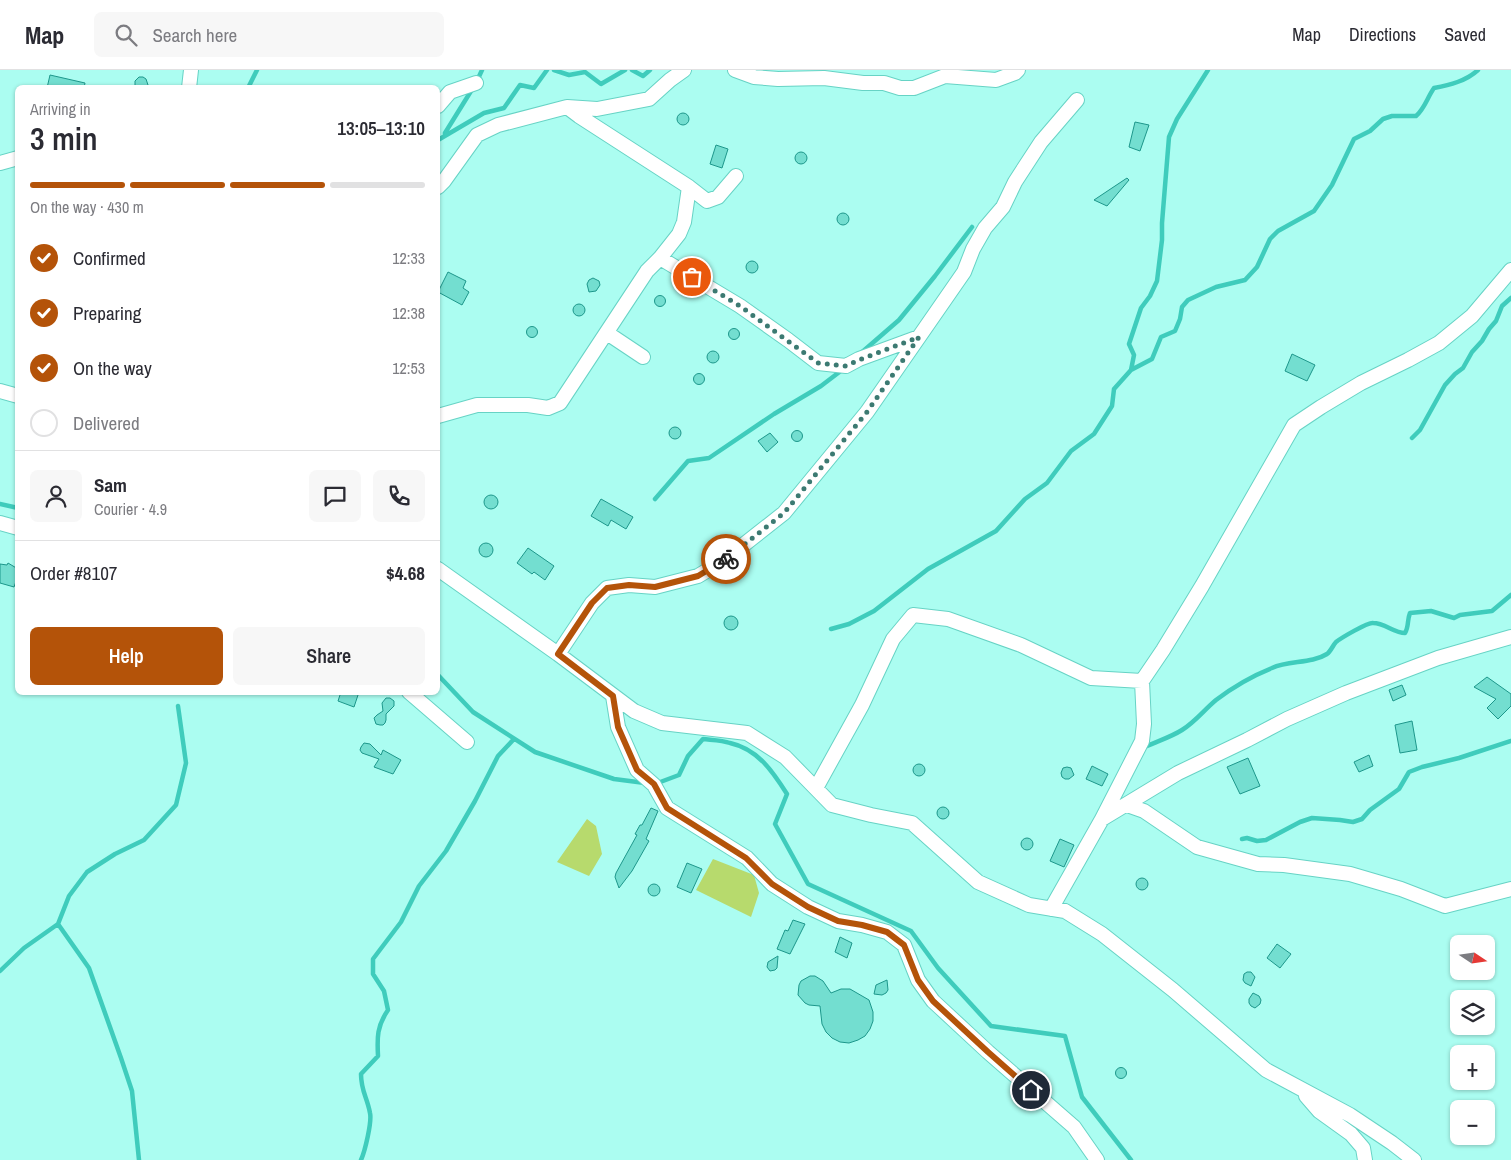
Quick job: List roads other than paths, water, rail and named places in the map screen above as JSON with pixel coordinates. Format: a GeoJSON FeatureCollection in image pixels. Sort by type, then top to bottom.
{"type":"FeatureCollection","features":[{"type":"Feature","properties":{"kind":"street"},"geometry":{"type":"LineString","coordinates":[[189,85],[191,70]]}},
{"type":"Feature","properties":{"kind":"street"},"geometry":{"type":"LineString","coordinates":[[440,185],[477,136],[498,125],[567,107],[597,109],[649,99],[684,70]]}},
{"type":"Feature","properties":{"kind":"street"},"geometry":{"type":"LineString","coordinates":[[735,70],[754,76],[778,79],[824,78],[864,83],[884,83],[900,88],[914,88],[945,76],[996,80],[1018,70]]}},
{"type":"Feature","properties":{"kind":"street"},"geometry":{"type":"LineString","coordinates":[[440,104],[450,92],[476,83]]}},
{"type":"Feature","properties":{"kind":"street"},"geometry":{"type":"LineString","coordinates":[[558,654],[592,603],[607,588],[629,585],[655,587],[698,576],[723,561],[784,513],[867,412],[964,272],[973,249],[985,228],[1003,207],[1015,182],[1041,142],[1078,100]]}},
{"type":"Feature","properties":{"kind":"street"},"geometry":{"type":"LineString","coordinates":[[567,107],[689,187],[707,201],[718,197],[736,176]]}},
{"type":"Feature","properties":{"kind":"street"},"geometry":{"type":"LineString","coordinates":[[0,163],[15,159]]}},
{"type":"Feature","properties":{"kind":"street"},"geometry":{"type":"LineString","coordinates":[[440,415],[478,405],[528,405],[548,408],[560,403],[648,271],[679,234],[684,222],[689,187]]}},
{"type":"Feature","properties":{"kind":"street"},"geometry":{"type":"LineString","coordinates":[[660,258],[740,306],[818,363],[846,366],[919,337]]}},
{"type":"Feature","properties":{"kind":"street"},"geometry":{"type":"LineString","coordinates":[[1051,909],[1102,819],[1142,741],[1144,724],[1142,681],[1202,586],[1294,425],[1361,383],[1438,343],[1472,316],[1511,270]]}},
{"type":"Feature","properties":{"kind":"street"},"geometry":{"type":"LineString","coordinates":[[606,333],[643,357]]}},
{"type":"Feature","properties":{"kind":"street"},"geometry":{"type":"LineString","coordinates":[[0,391],[15,395]]}},
{"type":"Feature","properties":{"kind":"street"},"geometry":{"type":"LineString","coordinates":[[0,523],[15,527]]}},
{"type":"Feature","properties":{"kind":"street"},"geometry":{"type":"LineString","coordinates":[[440,570],[558,654],[634,711],[662,723],[747,733],[785,757],[832,805],[871,815],[912,822],[978,882],[1029,905],[1065,911],[1102,934],[1173,990],[1266,1070],[1350,1116],[1392,1143],[1414,1160]]}},
{"type":"Feature","properties":{"kind":"street"},"geometry":{"type":"LineString","coordinates":[[816,788],[862,705],[893,639],[913,615],[948,619],[957,622],[1021,646],[1091,678],[1142,681]]}},
{"type":"Feature","properties":{"kind":"street"},"geometry":{"type":"LineString","coordinates":[[1102,819],[1178,773],[1287,719],[1346,693],[1438,658],[1511,637]]}},
{"type":"Feature","properties":{"kind":"street"},"geometry":{"type":"LineString","coordinates":[[413,695],[467,742]]}},
{"type":"Feature","properties":{"kind":"street"},"geometry":{"type":"LineString","coordinates":[[613,696],[618,727],[637,770],[654,784],[667,808],[746,858],[772,884],[808,907],[838,921],[887,932],[904,945],[918,980],[933,1001],[1074,1127],[1097,1160]]}},
{"type":"Feature","properties":{"kind":"street"},"geometry":{"type":"LineString","coordinates":[[1127,805],[1144,811],[1196,847],[1258,864],[1350,874],[1401,889],[1445,906],[1511,889]]}},
{"type":"Feature","properties":{"kind":"street"},"geometry":{"type":"LineString","coordinates":[[1298,1088],[1319,1111],[1351,1134],[1363,1148],[1365,1160]]}},
{"type":"Feature","properties":{"kind":"waterway"},"geometry":{"type":"LineString","coordinates":[[250,85],[257,70]]}},
{"type":"Feature","properties":{"kind":"waterway"},"geometry":{"type":"LineString","coordinates":[[445,133],[482,70]]}},
{"type":"Feature","properties":{"kind":"waterway"},"geometry":{"type":"LineString","coordinates":[[440,139],[484,113],[504,108],[520,85],[534,88],[547,70]]}},
{"type":"Feature","properties":{"kind":"waterway"},"geometry":{"type":"LineString","coordinates":[[554,70],[569,75],[585,72],[601,84],[625,70]]}},
{"type":"Feature","properties":{"kind":"waterway"},"geometry":{"type":"LineString","coordinates":[[632,70],[643,76],[650,70]]}},
{"type":"Feature","properties":{"kind":"waterway"},"geometry":{"type":"LineString","coordinates":[[831,629],[849,624],[874,611],[928,569],[996,531],[1025,499],[1047,483],[1071,451],[1094,434],[1112,406],[1114,389],[1131,370],[1134,355],[1129,344],[1141,308],[1150,296],[1157,281],[1162,240],[1169,137],[1177,119],[1208,70]]}},
{"type":"Feature","properties":{"kind":"waterway"},"geometry":{"type":"LineString","coordinates":[[1131,370],[1152,359],[1161,337],[1175,331],[1182,307],[1188,300],[1216,287],[1245,280],[1257,267],[1270,239],[1278,231],[1314,211],[1332,185],[1354,139],[1370,131],[1383,119],[1392,116],[1416,116],[1422,110],[1434,88],[1458,82],[1478,70]]}},
{"type":"Feature","properties":{"kind":"waterway"},"geometry":{"type":"LineString","coordinates":[[861,353],[899,320],[972,227]]}},
{"type":"Feature","properties":{"kind":"waterway"},"geometry":{"type":"LineString","coordinates":[[1412,438],[1420,430],[1445,385],[1463,368],[1472,352],[1496,321],[1502,306],[1511,298]]}},
{"type":"Feature","properties":{"kind":"waterway"},"geometry":{"type":"LineString","coordinates":[[655,499],[688,461],[709,458],[774,414],[821,386],[842,370]]}},
{"type":"Feature","properties":{"kind":"waterway"},"geometry":{"type":"LineString","coordinates":[[0,504],[15,507]]}},
{"type":"Feature","properties":{"kind":"waterway"},"geometry":{"type":"LineString","coordinates":[[1147,746],[1182,730],[1216,700],[1243,682],[1279,666],[1321,657],[1327,654],[1336,642],[1370,623],[1377,623],[1405,633],[1410,613],[1431,611],[1454,618],[1460,615],[1492,611],[1511,595]]}},
{"type":"Feature","properties":{"kind":"waterway"},"geometry":{"type":"LineString","coordinates":[[440,677],[473,712],[535,752],[614,779],[645,783]]}},
{"type":"Feature","properties":{"kind":"waterway"},"geometry":{"type":"LineString","coordinates":[[0,971],[24,948],[58,924],[69,896],[87,872],[115,854],[144,840],[176,805],[186,763],[178,706]]}},
{"type":"Feature","properties":{"kind":"waterway"},"geometry":{"type":"LineString","coordinates":[[361,1160],[370,1123],[369,1107],[362,1085],[361,1074],[378,1056],[378,1032],[388,1010],[384,991],[373,974],[373,959],[401,922],[419,886],[446,851],[498,756],[514,739]]}},
{"type":"Feature","properties":{"kind":"waterway"},"geometry":{"type":"LineString","coordinates":[[655,784],[679,775],[688,756],[703,739],[724,741],[740,746],[757,756],[764,762],[787,794],[775,824],[808,884],[911,931],[938,968],[991,1026],[1065,1036],[1082,1097],[1131,1160]]}},
{"type":"Feature","properties":{"kind":"waterway"},"geometry":{"type":"LineString","coordinates":[[1242,839],[1266,840],[1300,822],[1312,818],[1353,822],[1362,819],[1370,810],[1399,789],[1409,772],[1511,741]]}},
{"type":"Feature","properties":{"kind":"waterway"},"geometry":{"type":"LineString","coordinates":[[58,924],[89,968],[121,1058],[132,1091],[139,1160]]}}]}
